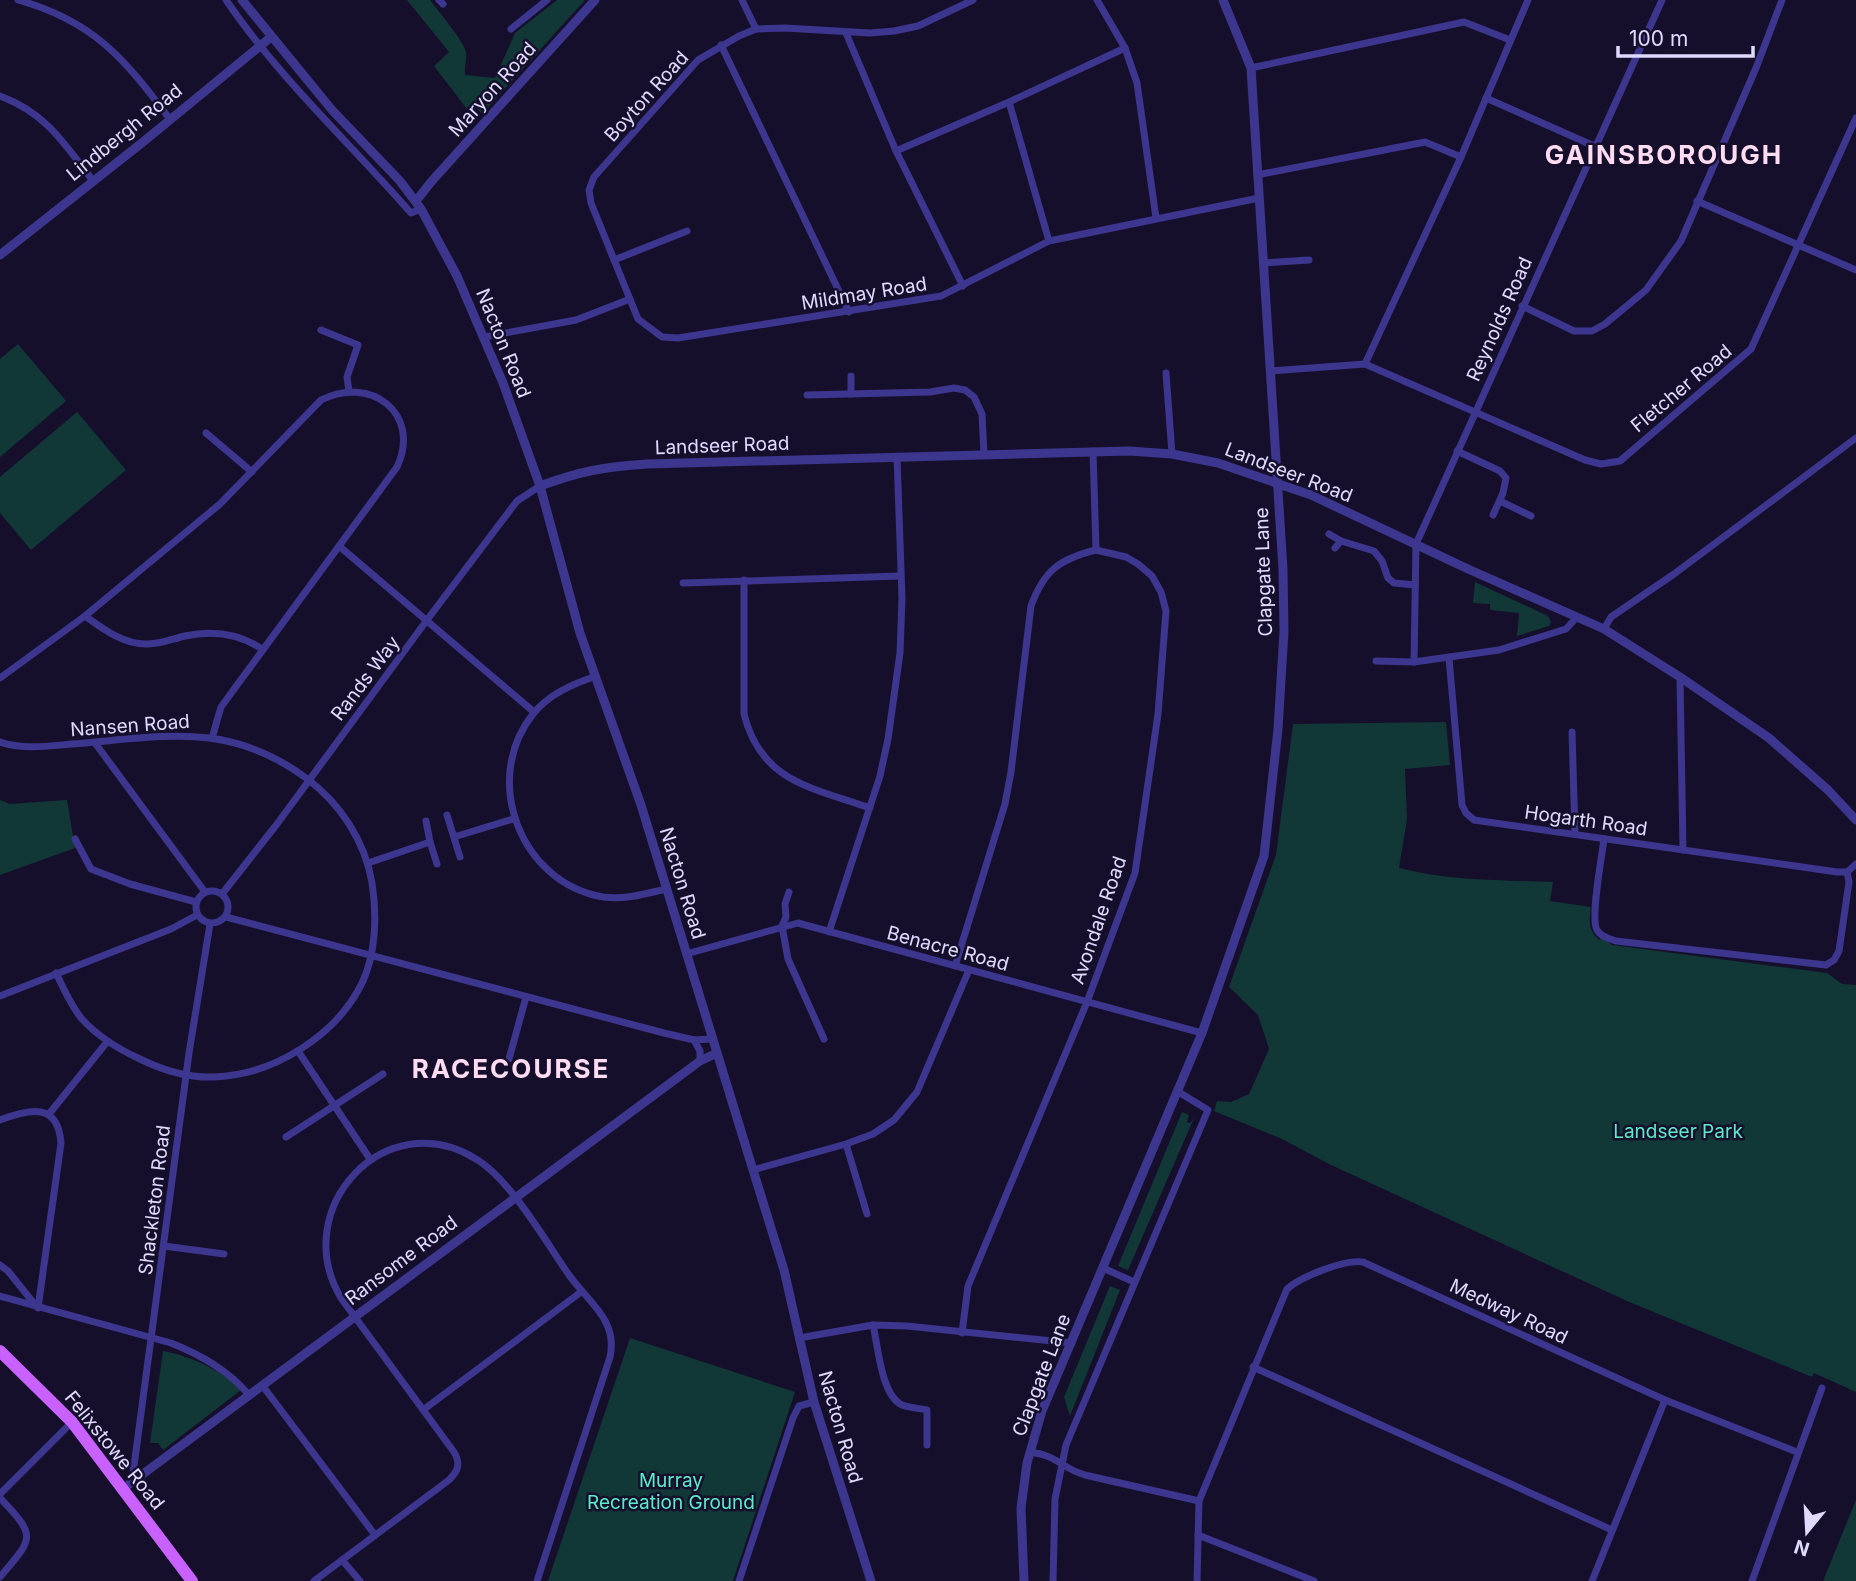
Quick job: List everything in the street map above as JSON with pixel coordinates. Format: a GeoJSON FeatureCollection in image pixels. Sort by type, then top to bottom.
{"type":"FeatureCollection","features":[{"type":"Feature","properties":{"kind":"main road","name":"Felixstowe Road"},"geometry":{"type":"LineString","coordinates":[[0,1351],[72,1422],[128,1484],[192,1581]]}},
{"type":"Feature","properties":{"kind":"street"},"geometry":{"type":"LineString","coordinates":[[18,0],[49,9],[104,41],[169,118]]}},
{"type":"Feature","properties":{"kind":"street"},"geometry":{"type":"LineString","coordinates":[[226,0],[302,97],[411,213],[419,205]]}},
{"type":"Feature","properties":{"kind":"street","name":"Nacton Road"},"geometry":{"type":"LineString","coordinates":[[242,0],[332,110],[400,181],[419,205],[457,275],[503,383],[540,486],[562,574],[641,805],[783,1270],[814,1402],[871,1581]]}},
{"type":"Feature","properties":{"kind":"street"},"geometry":{"type":"LineString","coordinates":[[511,29],[547,0]]}},
{"type":"Feature","properties":{"kind":"street","name":"Maryon Road"},"geometry":{"type":"LineString","coordinates":[[419,205],[431,182],[595,0]]}},
{"type":"Feature","properties":{"kind":"street"},"geometry":{"type":"LineString","coordinates":[[742,0],[756,29]]}},
{"type":"Feature","properties":{"kind":"street","name":"Boyton Road"},"geometry":{"type":"LineString","coordinates":[[630,299],[592,204],[589,190],[594,177],[698,60],[721,45],[756,29],[785,28],[846,33],[894,31],[918,26],[973,0]]}},
{"type":"Feature","properties":{"kind":"street"},"geometry":{"type":"LineString","coordinates":[[1097,0],[1125,48],[1137,83],[1156,218]]}},
{"type":"Feature","properties":{"kind":"street","name":"Clapgate Lane"},"geometry":{"type":"LineString","coordinates":[[1024,1581],[1021,1508],[1030,1452],[1042,1411],[1202,1033],[1264,856],[1278,729],[1284,632],[1283,569],[1251,68],[1223,0]]}},
{"type":"Feature","properties":{"kind":"street"},"geometry":{"type":"LineString","coordinates":[[1270,370],[1366,364],[1461,157],[1528,0]]}},
{"type":"Feature","properties":{"kind":"street","name":"Reynolds Road"},"geometry":{"type":"LineString","coordinates":[[1414,662],[1416,544],[1662,0]]}},
{"type":"Feature","properties":{"kind":"street"},"geometry":{"type":"LineString","coordinates":[[1522,306],[1574,331],[1592,331],[1605,324],[1646,290],[1681,241],[1756,68],[1782,0]]}},
{"type":"Feature","properties":{"kind":"street"},"geometry":{"type":"LineString","coordinates":[[1251,68],[1464,22],[1510,40]]}},
{"type":"Feature","properties":{"kind":"street"},"geometry":{"type":"LineString","coordinates":[[846,33],[896,151],[963,286]]}},
{"type":"Feature","properties":{"kind":"street","name":"Lindbergh Road"},"geometry":{"type":"LineString","coordinates":[[0,255],[271,37]]}},
{"type":"Feature","properties":{"kind":"street"},"geometry":{"type":"LineString","coordinates":[[721,45],[849,312]]}},
{"type":"Feature","properties":{"kind":"street"},"geometry":{"type":"LineString","coordinates":[[896,151],[1125,48]]}},
{"type":"Feature","properties":{"kind":"street"},"geometry":{"type":"LineString","coordinates":[[0,96],[35,112],[68,147],[93,181]]}},
{"type":"Feature","properties":{"kind":"street"},"geometry":{"type":"LineString","coordinates":[[1486,99],[1594,146]]}},
{"type":"Feature","properties":{"kind":"street"},"geometry":{"type":"LineString","coordinates":[[1009,102],[1049,241]]}},
{"type":"Feature","properties":{"kind":"street","name":"Fletcher Road"},"geometry":{"type":"LineString","coordinates":[[1366,364],[1585,460],[1601,464],[1620,461],[1751,349],[1856,117]]}},
{"type":"Feature","properties":{"kind":"street"},"geometry":{"type":"LineString","coordinates":[[1257,175],[1425,142],[1461,157]]}},
{"type":"Feature","properties":{"kind":"street","name":"Mildmay Road"},"geometry":{"type":"LineString","coordinates":[[630,299],[638,320],[662,337],[670,338],[849,312],[941,296],[1049,241],[1259,198]]}},
{"type":"Feature","properties":{"kind":"street"},"geometry":{"type":"LineString","coordinates":[[1697,201],[1856,270]]}},
{"type":"Feature","properties":{"kind":"street"},"geometry":{"type":"LineString","coordinates":[[614,260],[687,231]]}},
{"type":"Feature","properties":{"kind":"street"},"geometry":{"type":"LineString","coordinates":[[1263,263],[1309,260]]}},
{"type":"Feature","properties":{"kind":"street"},"geometry":{"type":"LineString","coordinates":[[484,337],[576,320],[630,299]]}},
{"type":"Feature","properties":{"kind":"street"},"geometry":{"type":"LineString","coordinates":[[321,331],[358,345],[347,377],[349,391]]}},
{"type":"Feature","properties":{"kind":"street"},"geometry":{"type":"LineString","coordinates":[[1166,373],[1172,454]]}},
{"type":"Feature","properties":{"kind":"street"},"geometry":{"type":"LineString","coordinates":[[851,376],[851,394]]}},
{"type":"Feature","properties":{"kind":"street"},"geometry":{"type":"LineString","coordinates":[[807,395],[930,392],[954,388],[965,390],[980,406],[984,455]]}},
{"type":"Feature","properties":{"kind":"street"},"geometry":{"type":"LineString","coordinates":[[0,678],[85,615],[220,504],[321,400],[349,391],[367,394],[390,406],[396,414],[403,435],[397,467],[221,707],[212,738]]}},
{"type":"Feature","properties":{"kind":"street"},"geometry":{"type":"LineString","coordinates":[[206,433],[251,472]]}},
{"type":"Feature","properties":{"kind":"street"},"geometry":{"type":"LineString","coordinates":[[1604,629],[1611,617],[1674,574],[1856,438]]}},
{"type":"Feature","properties":{"kind":"street"},"geometry":{"type":"LineString","coordinates":[[955,966],[1005,804],[1031,606],[1048,572],[1076,555],[1096,550],[1093,451]]}},
{"type":"Feature","properties":{"kind":"street","name":"Landseer Road"},"geometry":{"type":"LineString","coordinates":[[540,486],[577,472],[604,467],[897,457],[1093,451],[1172,454],[1218,463],[1276,482],[1604,629],[1769,738],[1828,790],[1856,820]]}},
{"type":"Feature","properties":{"kind":"street"},"geometry":{"type":"LineString","coordinates":[[1457,451],[1500,471],[1506,478],[1506,485],[1493,515]]}},
{"type":"Feature","properties":{"kind":"street"},"geometry":{"type":"LineString","coordinates":[[829,932],[870,808],[888,739],[902,623],[897,457]]}},
{"type":"Feature","properties":{"kind":"street","name":"Rands Way"},"geometry":{"type":"LineString","coordinates":[[222,894],[517,501],[540,486]]}},
{"type":"Feature","properties":{"kind":"street"},"geometry":{"type":"LineString","coordinates":[[1500,500],[1531,516]]}},
{"type":"Feature","properties":{"kind":"street"},"geometry":{"type":"LineString","coordinates":[[1329,534],[1338,545],[1374,551],[1382,561],[1388,578],[1394,583],[1415,585]]}},
{"type":"Feature","properties":{"kind":"street"},"geometry":{"type":"LineString","coordinates":[[339,546],[534,712]]}},
{"type":"Feature","properties":{"kind":"street","name":"Avondale Road"},"geometry":{"type":"LineString","coordinates":[[962,1332],[968,1286],[1087,1002],[1135,873],[1158,714],[1166,611],[1161,592],[1152,576],[1126,557],[1096,550]]}},
{"type":"Feature","properties":{"kind":"street"},"geometry":{"type":"LineString","coordinates":[[682,583],[900,576]]}},
{"type":"Feature","properties":{"kind":"street"},"geometry":{"type":"LineString","coordinates":[[744,580],[744,714],[748,732],[758,750],[773,767],[790,778],[870,808]]}},
{"type":"Feature","properties":{"kind":"street"},"geometry":{"type":"LineString","coordinates":[[85,615],[104,630],[128,641],[146,644],[206,633],[229,634],[262,649]]}},
{"type":"Feature","properties":{"kind":"street"},"geometry":{"type":"LineString","coordinates":[[1376,660],[1414,662],[1499,650],[1566,629],[1577,617]]}},
{"type":"Feature","properties":{"kind":"street","name":"Hogarth Road"},"geometry":{"type":"LineString","coordinates":[[1449,658],[1462,805],[1466,813],[1475,820],[1847,872]]}},
{"type":"Feature","properties":{"kind":"street"},"geometry":{"type":"LineString","coordinates":[[596,676],[559,691],[534,712],[521,733],[512,760],[509,803],[513,819],[525,844],[539,862],[554,876],[576,888],[603,897],[620,898],[666,889]]}},
{"type":"Feature","properties":{"kind":"street"},"geometry":{"type":"LineString","coordinates":[[1680,677],[1683,850]]}},
{"type":"Feature","properties":{"kind":"street"},"geometry":{"type":"LineString","coordinates":[[1572,732],[1575,834]]}},
{"type":"Feature","properties":{"kind":"street","name":"Nansen Road"},"geometry":{"type":"LineString","coordinates":[[0,742],[21,747],[183,735],[212,738],[264,753],[308,779],[346,818],[368,863],[374,899],[372,955]]}},
{"type":"Feature","properties":{"kind":"street"},"geometry":{"type":"LineString","coordinates":[[95,743],[205,892]]}},
{"type":"Feature","properties":{"kind":"street"},"geometry":{"type":"LineString","coordinates":[[447,815],[460,857]]}},
{"type":"Feature","properties":{"kind":"street"},"geometry":{"type":"LineString","coordinates":[[454,837],[513,819]]}},
{"type":"Feature","properties":{"kind":"street"},"geometry":{"type":"LineString","coordinates":[[426,821],[437,864]]}},
{"type":"Feature","properties":{"kind":"street"},"geometry":{"type":"LineString","coordinates":[[75,839],[91,869],[196,902]]}},
{"type":"Feature","properties":{"kind":"street"},"geometry":{"type":"LineString","coordinates":[[1604,839],[1595,911],[1596,929],[1602,936],[1616,941],[1826,965],[1834,960],[1839,951],[1849,882],[1847,872],[1856,864]]}},
{"type":"Feature","properties":{"kind":"street"},"geometry":{"type":"LineString","coordinates":[[368,863],[430,842]]}},
{"type":"Feature","properties":{"kind":"street"},"geometry":{"type":"LineString","coordinates":[[205,892],[222,894],[227,902],[226,917],[218,923],[211,924],[197,915],[196,902],[205,892]]}},
{"type":"Feature","properties":{"kind":"street"},"geometry":{"type":"LineString","coordinates":[[789,892],[782,926],[789,960],[824,1039]]}},
{"type":"Feature","properties":{"kind":"street"},"geometry":{"type":"LineString","coordinates":[[0,996],[172,929],[197,915]]}},
{"type":"Feature","properties":{"kind":"street"},"geometry":{"type":"LineString","coordinates":[[226,917],[694,1040],[712,1039]]}},
{"type":"Feature","properties":{"kind":"street","name":"Benacre Road"},"geometry":{"type":"LineString","coordinates":[[686,954],[797,923],[1202,1033]]}},
{"type":"Feature","properties":{"kind":"street","name":"Shackleton Road"},"geometry":{"type":"LineString","coordinates":[[128,1484],[152,1338],[186,1075],[211,924]]}},
{"type":"Feature","properties":{"kind":"street"},"geometry":{"type":"LineString","coordinates":[[56,973],[82,1018],[107,1042],[154,1066],[186,1075],[213,1077],[269,1065],[298,1051],[337,1018],[351,1001],[362,982],[372,955]]}},
{"type":"Feature","properties":{"kind":"street"},"geometry":{"type":"LineString","coordinates":[[753,1170],[846,1144],[873,1134],[894,1120],[917,1092],[969,970]]}},
{"type":"Feature","properties":{"kind":"street"},"geometry":{"type":"LineString","coordinates":[[509,1059],[526,997]]}},
{"type":"Feature","properties":{"kind":"street"},"geometry":{"type":"LineString","coordinates":[[694,1040],[700,1051],[701,1061]]}},
{"type":"Feature","properties":{"kind":"street"},"geometry":{"type":"LineString","coordinates":[[49,1114],[107,1042]]}},
{"type":"Feature","properties":{"kind":"street"},"geometry":{"type":"LineString","coordinates":[[298,1051],[370,1159]]}},
{"type":"Feature","properties":{"kind":"street","name":"Ransome Road"},"geometry":{"type":"LineString","coordinates":[[128,1484],[701,1061],[717,1053]]}},
{"type":"Feature","properties":{"kind":"street"},"geometry":{"type":"LineString","coordinates":[[286,1137],[383,1074]]}},
{"type":"Feature","properties":{"kind":"street"},"geometry":{"type":"LineString","coordinates":[[1053,1581],[1055,1499],[1066,1445],[1208,1110],[1177,1091]]}},
{"type":"Feature","properties":{"kind":"street"},"geometry":{"type":"LineString","coordinates":[[0,1120],[23,1112],[39,1111],[49,1114],[60,1130],[61,1143],[38,1308]]}},
{"type":"Feature","properties":{"kind":"street"},"geometry":{"type":"LineString","coordinates":[[314,1581],[457,1472],[458,1459],[331,1281],[325,1252],[326,1227],[336,1198],[359,1168],[370,1159],[393,1149],[414,1144],[434,1144],[453,1148],[476,1158],[491,1171],[514,1198],[581,1292],[608,1323],[612,1335],[610,1357],[537,1581]]}},
{"type":"Feature","properties":{"kind":"street"},"geometry":{"type":"LineString","coordinates":[[846,1144],[867,1214]]}},
{"type":"Feature","properties":{"kind":"street"},"geometry":{"type":"LineString","coordinates":[[164,1246],[224,1254]]}},
{"type":"Feature","properties":{"kind":"street","name":"Medway Road"},"geometry":{"type":"LineString","coordinates":[[1199,1501],[1287,1289],[1295,1282],[1356,1261],[1665,1400],[1797,1452]]}},
{"type":"Feature","properties":{"kind":"street"},"geometry":{"type":"LineString","coordinates":[[0,1265],[38,1308]]}},
{"type":"Feature","properties":{"kind":"street"},"geometry":{"type":"LineString","coordinates":[[1103,1268],[1134,1282]]}},
{"type":"Feature","properties":{"kind":"street"},"geometry":{"type":"LineString","coordinates":[[423,1410],[581,1292]]}},
{"type":"Feature","properties":{"kind":"street"},"geometry":{"type":"LineString","coordinates":[[0,1296],[171,1343],[220,1368],[250,1395]]}},
{"type":"Feature","properties":{"kind":"street"},"geometry":{"type":"LineString","coordinates":[[873,1325],[885,1384],[892,1396],[901,1405],[928,1410],[928,1445]]}},
{"type":"Feature","properties":{"kind":"street"},"geometry":{"type":"LineString","coordinates":[[799,1338],[873,1325],[1072,1343]]}},
{"type":"Feature","properties":{"kind":"street"},"geometry":{"type":"LineString","coordinates":[[1253,1367],[1612,1530]]}},
{"type":"Feature","properties":{"kind":"street"},"geometry":{"type":"LineString","coordinates":[[262,1385],[375,1535]]}},
{"type":"Feature","properties":{"kind":"street"},"geometry":{"type":"LineString","coordinates":[[1752,1581],[1822,1388]]}},
{"type":"Feature","properties":{"kind":"street"},"geometry":{"type":"LineString","coordinates":[[1592,1581],[1665,1400]]}},
{"type":"Feature","properties":{"kind":"street"},"geometry":{"type":"LineString","coordinates":[[739,1581],[793,1418],[799,1406],[814,1402]]}},
{"type":"Feature","properties":{"kind":"street"},"geometry":{"type":"LineString","coordinates":[[0,1577],[23,1550],[28,1538],[24,1524],[0,1496],[72,1422]]}},
{"type":"Feature","properties":{"kind":"street"},"geometry":{"type":"LineString","coordinates":[[1030,1452],[1046,1454],[1071,1471],[1199,1501],[1197,1581]]}},
{"type":"Feature","properties":{"kind":"street"},"geometry":{"type":"LineString","coordinates":[[1198,1535],[1314,1581]]}},
{"type":"Feature","properties":{"kind":"street"},"geometry":{"type":"LineString","coordinates":[[342,1560],[360,1581]]}},
{"type":"Feature","properties":{"kind":"green space"},"geometry":{"type":"Polygon","coordinates":[[[407,0],[430,0],[444,18],[464,48],[465,75],[495,78],[515,33],[557,0],[585,0],[482,114],[476,107],[470,113],[434,66],[449,52],[407,0]]]}},
{"type":"Feature","properties":{"kind":"green space"},"geometry":{"type":"Polygon","coordinates":[[[18,344],[66,401],[0,457],[0,359],[18,344]]]}},
{"type":"Feature","properties":{"kind":"green space"},"geometry":{"type":"Polygon","coordinates":[[[77,412],[126,470],[31,550],[0,513],[0,477],[77,412]]]}},
{"type":"Feature","properties":{"kind":"green space"},"geometry":{"type":"Polygon","coordinates":[[[1475,582],[1548,616],[1551,622],[1549,626],[1517,636],[1519,613],[1490,610],[1490,604],[1473,603],[1475,582]]]}},
{"type":"Feature","properties":{"kind":"green space","name":"Landseer Park"},"geometry":{"type":"Polygon","coordinates":[[[1446,722],[1450,765],[1405,769],[1407,819],[1399,868],[1456,878],[1553,882],[1550,901],[1591,907],[1593,933],[1599,940],[1602,937],[1612,945],[1827,973],[1842,984],[1856,985],[1856,1392],[1814,1373],[1812,1377],[1627,1301],[1331,1165],[1282,1139],[1214,1111],[1217,1101],[1231,1102],[1249,1094],[1269,1049],[1258,1015],[1229,987],[1276,855],[1293,724],[1446,722]]]}},
{"type":"Feature","properties":{"kind":"green space"},"geometry":{"type":"Polygon","coordinates":[[[0,800],[10,804],[67,800],[75,848],[0,875],[0,800]]]}},
{"type":"Feature","properties":{"kind":"green space"},"geometry":{"type":"Polygon","coordinates":[[[1182,1112],[1189,1115],[1187,1122],[1190,1123],[1194,1118],[1128,1270],[1118,1266],[1182,1112]]]}},
{"type":"Feature","properties":{"kind":"green space"},"geometry":{"type":"Polygon","coordinates":[[[1110,1286],[1120,1290],[1070,1416],[1064,1397],[1110,1286]]]}},
{"type":"Feature","properties":{"kind":"green space","name":"Murray Recreation Ground"},"geometry":{"type":"Polygon","coordinates":[[[630,1338],[795,1392],[733,1581],[548,1581],[630,1338]]]}},
{"type":"Feature","properties":{"kind":"green space"},"geometry":{"type":"Polygon","coordinates":[[[163,1351],[205,1365],[241,1390],[163,1450],[158,1443],[150,1443],[163,1351]]]}},
{"type":"Feature","properties":{"kind":"green space"},"geometry":{"type":"Polygon","coordinates":[[[1856,1500],[1856,1581],[1823,1581],[1856,1500]]]}},
{"type":"Feature","properties":{"kind":"district","name":"GAINSBOROUGH"},"geometry":{"type":"Point","coordinates":[1664,155]}},
{"type":"Feature","properties":{"kind":"district","name":"RACECOURSE"},"geometry":{"type":"Point","coordinates":[511,1069]}}]}
